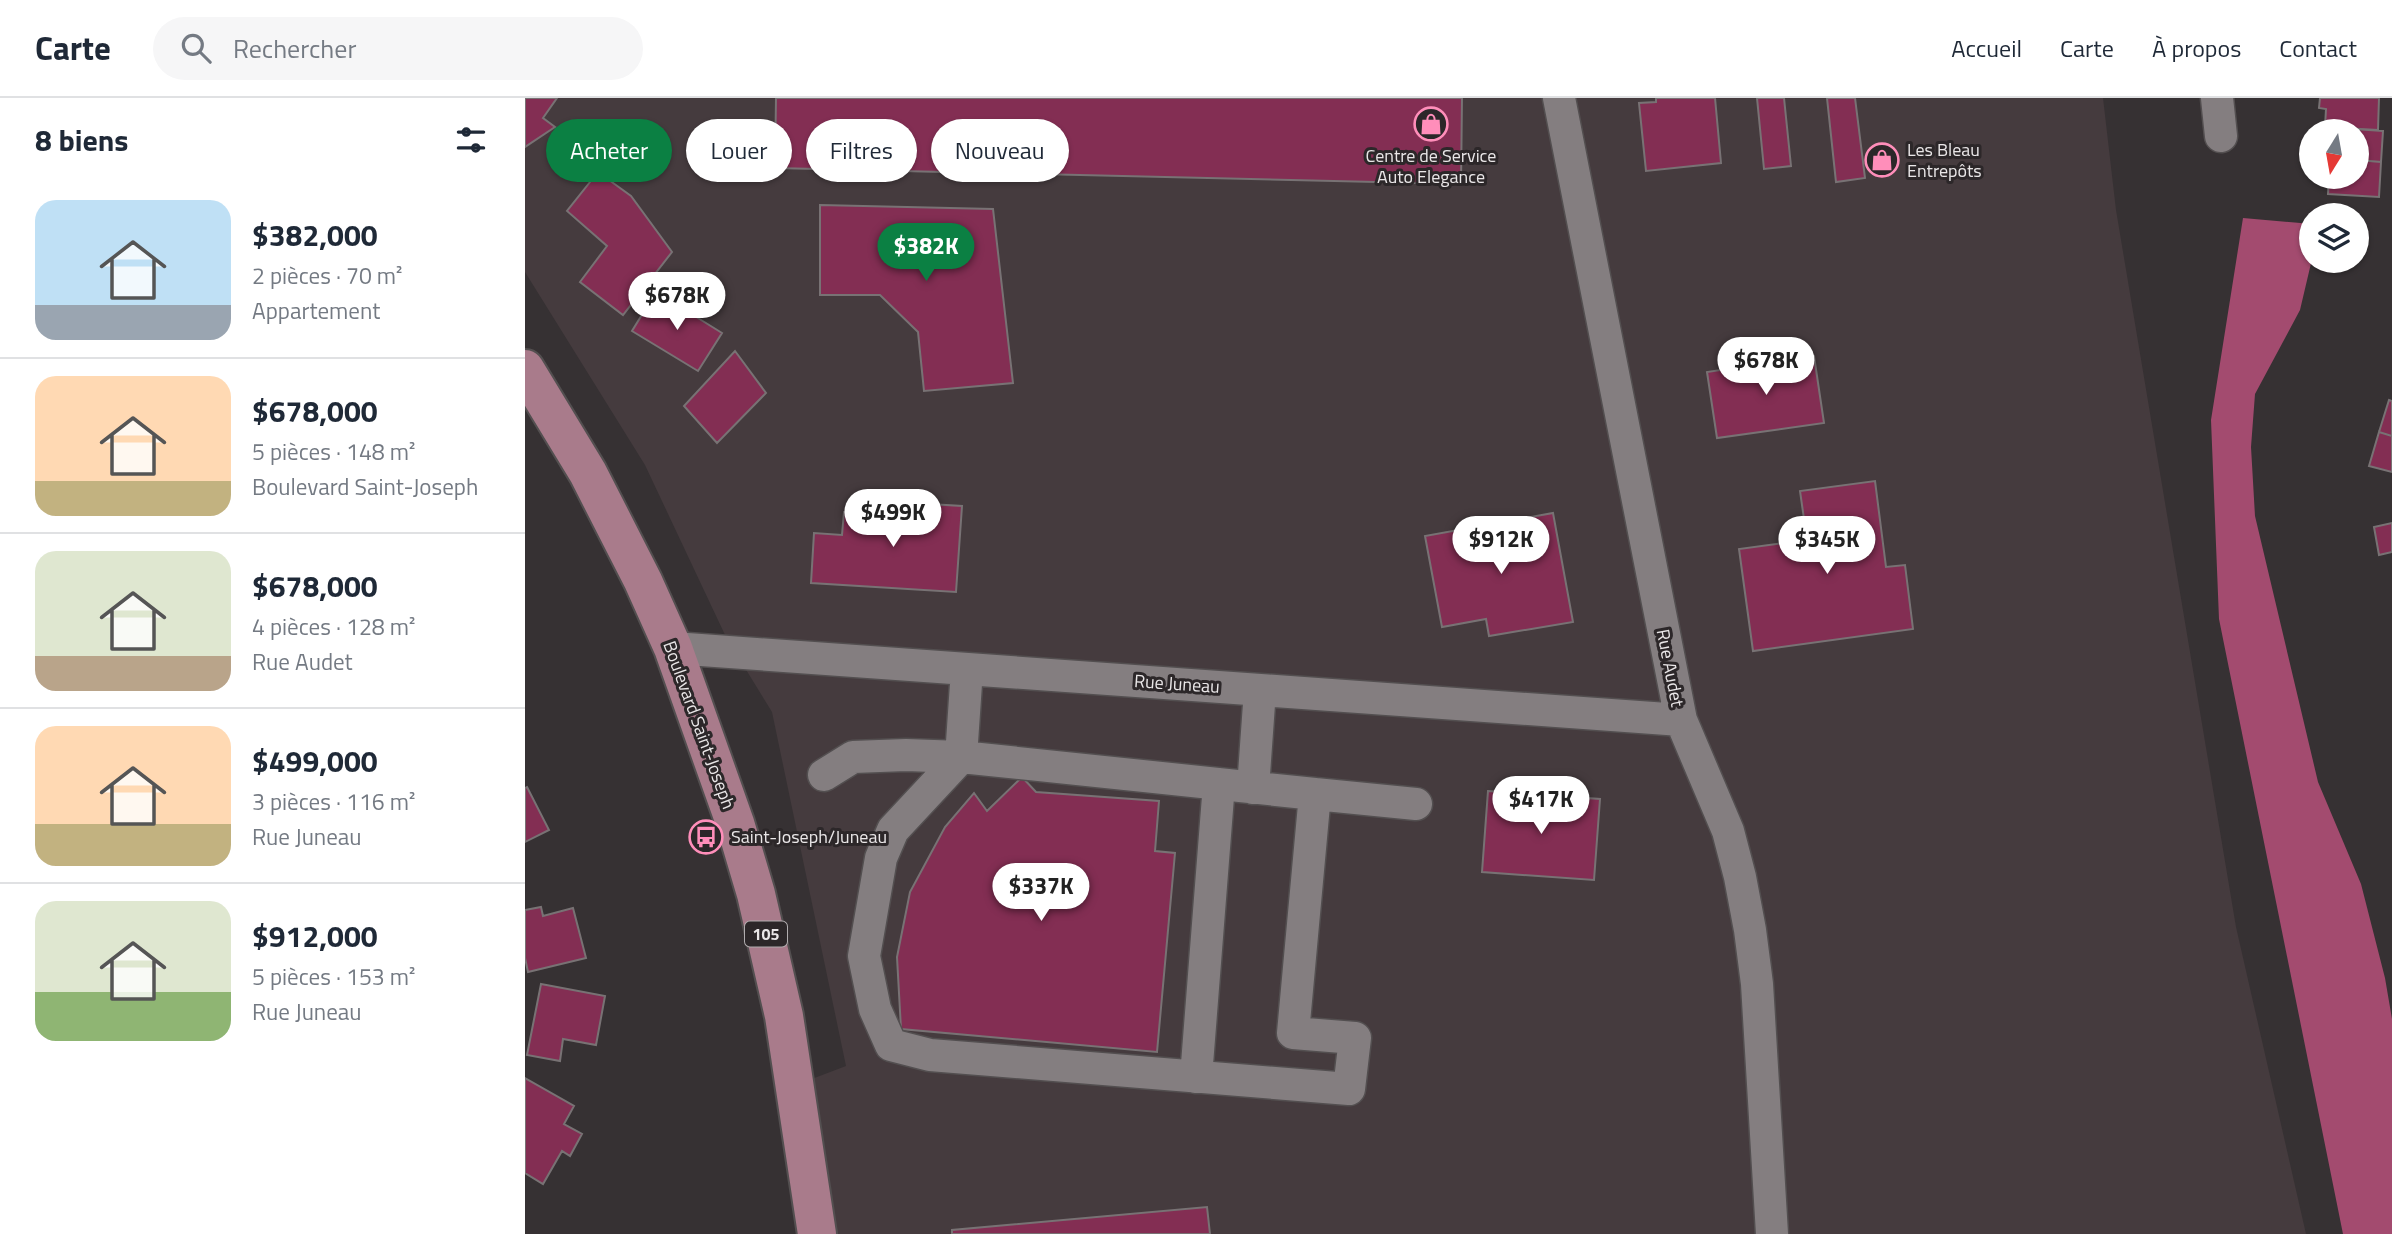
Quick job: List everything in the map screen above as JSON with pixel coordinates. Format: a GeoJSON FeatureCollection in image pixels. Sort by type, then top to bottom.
{"type":"FeatureCollection","features":[{"type":"Feature","properties":{"kind":"main road","name":"Boulevard Saint-Joseph"},"geometry":{"type":"LineString","coordinates":[[525,369],[588,473],[621,534],[673,648],[735,823],[759,906],[784,1016],[817,1234]]}},
{"type":"Feature","properties":{"kind":"street","name":"Rue Audet"},"geometry":{"type":"LineString","coordinates":[[1559,98],[1681,720],[1727,831],[1751,930],[1757,984],[1772,1234]]}},
{"type":"Feature","properties":{"kind":"street"},"geometry":{"type":"LineString","coordinates":[[2217,98],[2221,136]]}},
{"type":"Feature","properties":{"kind":"street","name":"Rue Juneau"},"geometry":{"type":"LineString","coordinates":[[673,648],[1681,720]]}},
{"type":"Feature","properties":{"kind":"street"},"geometry":{"type":"LineString","coordinates":[[967,669],[961,757],[893,830],[881,859],[864,956],[875,1009],[891,1045],[930,1055],[1349,1089],[1355,1038],[1293,1033],[1315,794]]}},
{"type":"Feature","properties":{"kind":"street"},"geometry":{"type":"LineString","coordinates":[[1253,788],[1260,690]]}},
{"type":"Feature","properties":{"kind":"street"},"geometry":{"type":"LineString","coordinates":[[824,775],[853,757],[961,757],[1416,804]]}},
{"type":"Feature","properties":{"kind":"street"},"geometry":{"type":"LineString","coordinates":[[1196,1077],[1219,784]]}},
{"type":"Feature","properties":{"kind":"shaded area"},"geometry":{"type":"Polygon","coordinates":[[[525,98],[2103,98],[2116,210],[2236,927],[2306,1234],[817,1234],[796,1085],[846,1066],[772,712],[726,637],[645,465],[525,272],[525,98]]]}},
{"type":"Feature","properties":{"kind":"shaded area"},"geometry":{"type":"Polygon","coordinates":[[[2243,218],[2299,223],[2299,273],[2309,273],[2300,310],[2255,394],[2251,447],[2255,516],[2318,782],[2361,884],[2385,978],[2392,1019],[2392,1234],[2343,1234],[2219,619],[2211,420],[2243,218]]]}},
{"type":"Feature","properties":{"kind":"building"},"geometry":{"type":"Polygon","coordinates":[[[525,98],[557,98],[543,118],[546,120],[546,133],[525,147],[525,98]]]}},
{"type":"Feature","properties":{"kind":"building"},"geometry":{"type":"Polygon","coordinates":[[[776,98],[1462,98],[1461,184],[1069,175],[1069,119],[931,119],[931,172],[917,171],[917,119],[806,119],[806,169],[792,168],[792,119],[776,119],[776,98]]]}},
{"type":"Feature","properties":{"kind":"building"},"geometry":{"type":"Polygon","coordinates":[[[1656,98],[1715,98],[1721,163],[1646,171],[1639,103],[1656,102],[1656,98]]]}},
{"type":"Feature","properties":{"kind":"building"},"geometry":{"type":"Polygon","coordinates":[[[1757,98],[1784,98],[1791,166],[1764,169],[1757,98]]]}},
{"type":"Feature","properties":{"kind":"building"},"geometry":{"type":"Polygon","coordinates":[[[1827,98],[1855,98],[1865,178],[1836,182],[1827,98]]]}},
{"type":"Feature","properties":{"kind":"building"},"geometry":{"type":"Polygon","coordinates":[[[2320,98],[2379,98],[2378,130],[2369,129],[2369,119],[2325,119],[2326,109],[2319,108],[2320,98]]]}},
{"type":"Feature","properties":{"kind":"building"},"geometry":{"type":"Polygon","coordinates":[[[2369,130],[2383,131],[2381,162],[2369,161],[2369,130]]]}},
{"type":"Feature","properties":{"kind":"building"},"geometry":{"type":"Polygon","coordinates":[[[2369,161],[2381,162],[2379,197],[2328,194],[2328,189],[2369,189],[2369,161]]]}},
{"type":"Feature","properties":{"kind":"building"},"geometry":{"type":"Polygon","coordinates":[[[590,182],[612,182],[631,196],[672,252],[623,315],[580,282],[607,246],[567,211],[590,182]]]}},
{"type":"Feature","properties":{"kind":"building"},"geometry":{"type":"Polygon","coordinates":[[[820,205],[993,209],[1013,383],[924,391],[918,332],[880,295],[820,295],[820,205]]]}},
{"type":"Feature","properties":{"kind":"building"},"geometry":{"type":"Polygon","coordinates":[[[656,292],[722,333],[698,371],[632,331],[656,292]]]}},
{"type":"Feature","properties":{"kind":"building"},"geometry":{"type":"Polygon","coordinates":[[[735,351],[766,393],[717,443],[684,406],[735,351]]]}},
{"type":"Feature","properties":{"kind":"building"},"geometry":{"type":"Polygon","coordinates":[[[1814,356],[1824,423],[1717,438],[1707,372],[1814,356]]]}},
{"type":"Feature","properties":{"kind":"building"},"geometry":{"type":"Polygon","coordinates":[[[2389,400],[2392,401],[2392,436],[2379,432],[2389,400]]]}},
{"type":"Feature","properties":{"kind":"building"},"geometry":{"type":"Polygon","coordinates":[[[2379,432],[2392,436],[2392,472],[2369,466],[2379,432]]]}},
{"type":"Feature","properties":{"kind":"building"},"geometry":{"type":"Polygon","coordinates":[[[1875,481],[1886,567],[1905,565],[1913,629],[1753,651],[1739,549],[1807,540],[1800,491],[1875,481]]]}},
{"type":"Feature","properties":{"kind":"building"},"geometry":{"type":"Polygon","coordinates":[[[879,501],[962,506],[956,592],[811,583],[814,533],[842,535],[844,512],[878,515],[879,501]]]}},
{"type":"Feature","properties":{"kind":"building"},"geometry":{"type":"Polygon","coordinates":[[[1553,513],[1573,622],[1489,636],[1486,619],[1442,627],[1425,536],[1553,513]]]}},
{"type":"Feature","properties":{"kind":"building"},"geometry":{"type":"Polygon","coordinates":[[[2392,523],[2392,552],[2379,555],[2374,527],[2392,523]]]}},
{"type":"Feature","properties":{"kind":"building"},"geometry":{"type":"Polygon","coordinates":[[[1022,777],[1036,792],[1159,801],[1155,851],[1175,853],[1157,1052],[901,1029],[897,957],[910,892],[945,827],[974,793],[987,811],[1022,777]]]}},
{"type":"Feature","properties":{"kind":"building"},"geometry":{"type":"Polygon","coordinates":[[[527,787],[549,830],[525,842],[525,788],[527,787]]]}},
{"type":"Feature","properties":{"kind":"building"},"geometry":{"type":"Polygon","coordinates":[[[1488,791],[1600,799],[1594,880],[1482,872],[1488,791]]]}},
{"type":"Feature","properties":{"kind":"building"},"geometry":{"type":"Polygon","coordinates":[[[541,907],[543,916],[573,908],[586,958],[528,972],[525,958],[525,910],[541,907]]]}},
{"type":"Feature","properties":{"kind":"building"},"geometry":{"type":"Polygon","coordinates":[[[541,984],[605,996],[596,1045],[563,1039],[560,1061],[527,1055],[541,984]]]}},
{"type":"Feature","properties":{"kind":"building"},"geometry":{"type":"Polygon","coordinates":[[[525,1078],[574,1106],[564,1124],[582,1134],[570,1156],[562,1151],[543,1184],[525,1173],[525,1078]]]}},
{"type":"Feature","properties":{"kind":"building"},"geometry":{"type":"Polygon","coordinates":[[[1207,1207],[1210,1234],[952,1234],[952,1230],[1207,1207]]]}},
{"type":"Feature","properties":{"kind":"place","name":"Centre de Service Auto Elegance"},"geometry":{"type":"Point","coordinates":[1431,124]}},
{"type":"Feature","properties":{"kind":"place","name":"Les Bleau Entrepôts"},"geometry":{"type":"Point","coordinates":[1882,160]}},
{"type":"Feature","properties":{"kind":"place","name":"Saint-Joseph/Juneau"},"geometry":{"type":"Point","coordinates":[706,837]}}]}
